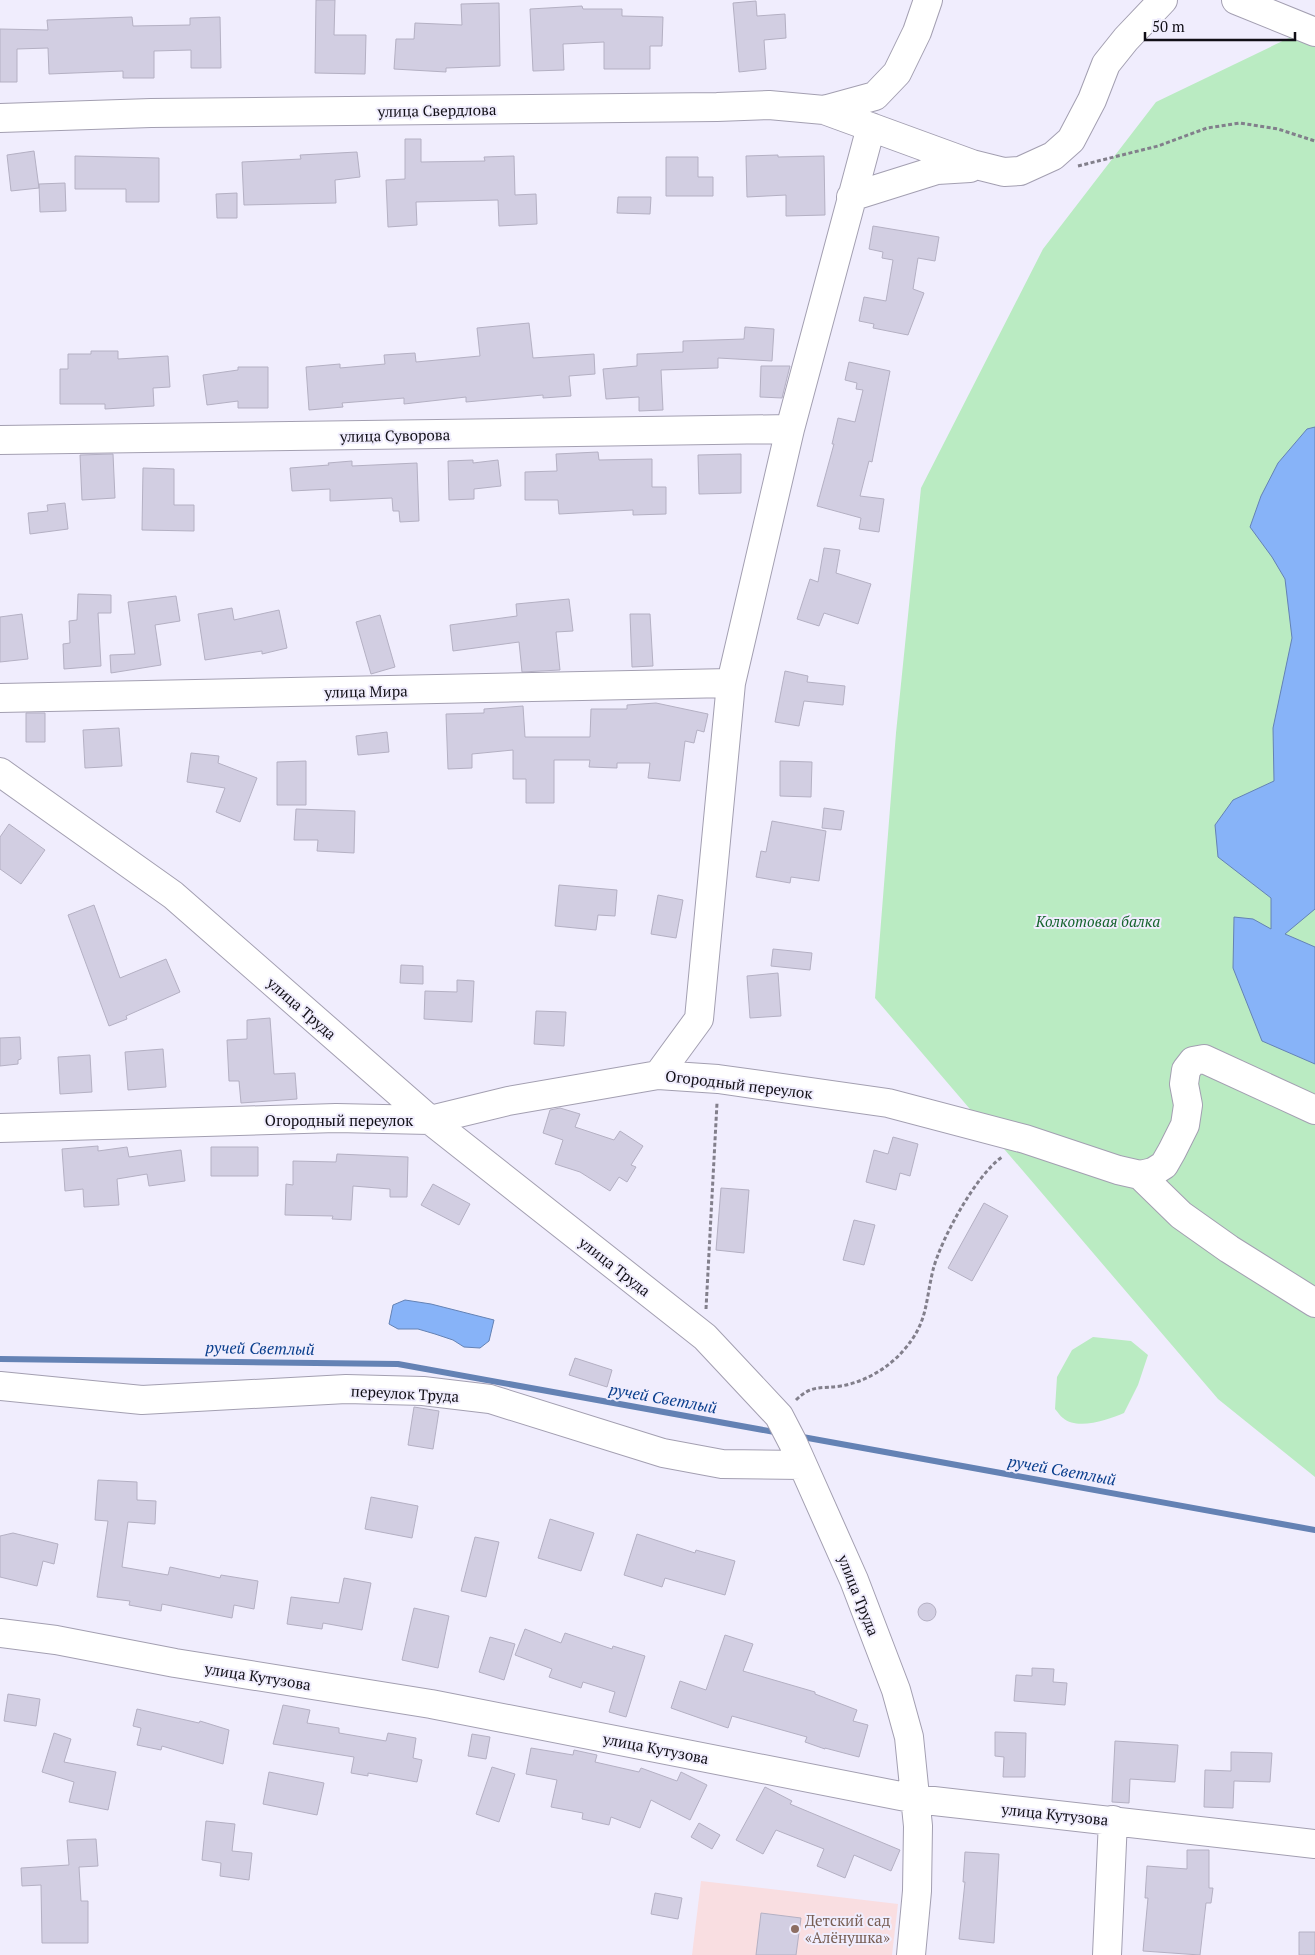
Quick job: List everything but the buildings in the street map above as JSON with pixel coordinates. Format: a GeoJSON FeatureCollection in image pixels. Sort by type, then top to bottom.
{"type":"FeatureCollection","features":[{"type":"Feature","properties":{"kind":"street"},"geometry":{"type":"LineString","coordinates":[[824,110],[875,96],[897,73],[917,32],[928,0]]}},
{"type":"Feature","properties":{"kind":"street"},"geometry":{"type":"LineString","coordinates":[[851,197],[937,170],[987,168],[1004,172],[1020,171],[1054,156],[1071,140],[1092,100],[1106,64],[1126,39],[1163,0]]}},
{"type":"Feature","properties":{"kind":"street"},"geometry":{"type":"LineString","coordinates":[[1236,0],[1315,32]]}},
{"type":"Feature","properties":{"kind":"street","name":"улица Свердлова"},"geometry":{"type":"LineString","coordinates":[[0,118],[151,113],[768,105],[824,110],[987,168]]}},
{"type":"Feature","properties":{"kind":"street"},"geometry":{"type":"LineString","coordinates":[[658,1075],[699,1019],[731,683],[790,429],[871,127]]}},
{"type":"Feature","properties":{"kind":"street","name":"улица Суворова"},"geometry":{"type":"LineString","coordinates":[[0,440],[790,429]]}},
{"type":"Feature","properties":{"kind":"street","name":"улица Мира"},"geometry":{"type":"LineString","coordinates":[[0,698],[731,683]]}},
{"type":"Feature","properties":{"kind":"street","name":"улица Труда"},"geometry":{"type":"LineString","coordinates":[[0,772],[173,895],[430,1120],[705,1337],[789,1436],[854,1580],[896,1690],[909,1736],[916,1799],[917,1891],[911,1955]]}},
{"type":"Feature","properties":{"kind":"street"},"geometry":{"type":"LineString","coordinates":[[1140,1175],[1153,1172],[1164,1165],[1185,1125],[1188,1105],[1184,1084],[1186,1070],[1193,1061],[1204,1058],[1315,1110]]}},
{"type":"Feature","properties":{"kind":"street","name":"Огородный переулок"},"geometry":{"type":"LineString","coordinates":[[0,1128],[336,1118],[430,1120],[508,1101],[658,1075],[718,1080],[888,1103],[1026,1139],[1118,1170],[1140,1175]]}},
{"type":"Feature","properties":{"kind":"street"},"geometry":{"type":"LineString","coordinates":[[1140,1175],[1182,1215],[1229,1249],[1315,1303]]}},
{"type":"Feature","properties":{"kind":"street","name":"переулок Труда"},"geometry":{"type":"LineString","coordinates":[[0,1386],[142,1400],[346,1389],[423,1391],[490,1399],[663,1452],[722,1464],[789,1436]]}},
{"type":"Feature","properties":{"kind":"street","name":"улица Кутузова"},"geometry":{"type":"LineString","coordinates":[[0,1633],[56,1640],[175,1663],[430,1704],[916,1799],[1315,1844]]}},
{"type":"Feature","properties":{"kind":"street"},"geometry":{"type":"LineString","coordinates":[[1106,1955],[1113,1820]]}},
{"type":"Feature","properties":{"kind":"path"},"geometry":{"type":"LineString","coordinates":[[1077,166],[1158,146],[1207,128],[1240,123],[1278,129],[1315,141]]}},
{"type":"Feature","properties":{"kind":"path"},"geometry":{"type":"LineString","coordinates":[[705,1337],[718,1080]]}},
{"type":"Feature","properties":{"kind":"path"},"geometry":{"type":"LineString","coordinates":[[789,1436],[801,1394],[820,1386],[842,1386],[872,1376],[892,1363],[904,1350],[918,1332],[928,1302],[933,1269],[947,1232],[976,1186],[995,1162],[1026,1139]]}},
{"type":"Feature","properties":{"kind":"shaded area","name":"Детский сад «Алёнушка»"},"geometry":{"type":"Polygon","coordinates":[[[701,1881],[898,1904],[892,1955],[692,1955],[701,1881]]]}},
{"type":"Feature","properties":{"kind":"green space","name":"Колкотовая балка"},"geometry":{"type":"Polygon","coordinates":[[[1291,37],[1315,47],[1315,1477],[1218,1399],[875,998],[896,733],[921,488],[1043,249],[1156,102],[1291,37]]]}},
{"type":"Feature","properties":{"kind":"green space"},"geometry":{"type":"Polygon","coordinates":[[[1093,1337],[1131,1341],[1148,1355],[1138,1385],[1124,1413],[1094,1423],[1077,1424],[1063,1418],[1055,1409],[1057,1377],[1072,1350],[1093,1337]]]}},
{"type":"Feature","properties":{"kind":"water"},"geometry":{"type":"Polygon","coordinates":[[[1315,427],[1315,909],[1285,934],[1315,947],[1315,1064],[1262,1041],[1233,968],[1234,917],[1253,919],[1271,929],[1271,898],[1218,857],[1215,825],[1233,800],[1274,781],[1273,728],[1292,638],[1285,579],[1250,527],[1261,496],[1278,463],[1307,429],[1315,427]]]}},
{"type":"Feature","properties":{"kind":"water"},"geometry":{"type":"Polygon","coordinates":[[[405,1300],[431,1304],[494,1320],[489,1341],[480,1348],[464,1347],[453,1340],[418,1329],[398,1329],[389,1324],[393,1305],[405,1300]]]}},
{"type":"Feature","properties":{"kind":"waterway","name":"ручей Светлый"},"geometry":{"type":"LineString","coordinates":[[0,1359],[398,1364],[780,1433]]}},
{"type":"Feature","properties":{"kind":"waterway","name":"ручей Светлый"},"geometry":{"type":"LineString","coordinates":[[797,1436],[1315,1530]]}},
{"type":"Feature","properties":{"kind":"place","name":"Детский сад «Алёнушка»"},"geometry":{"type":"Point","coordinates":[795,1929]}}]}
